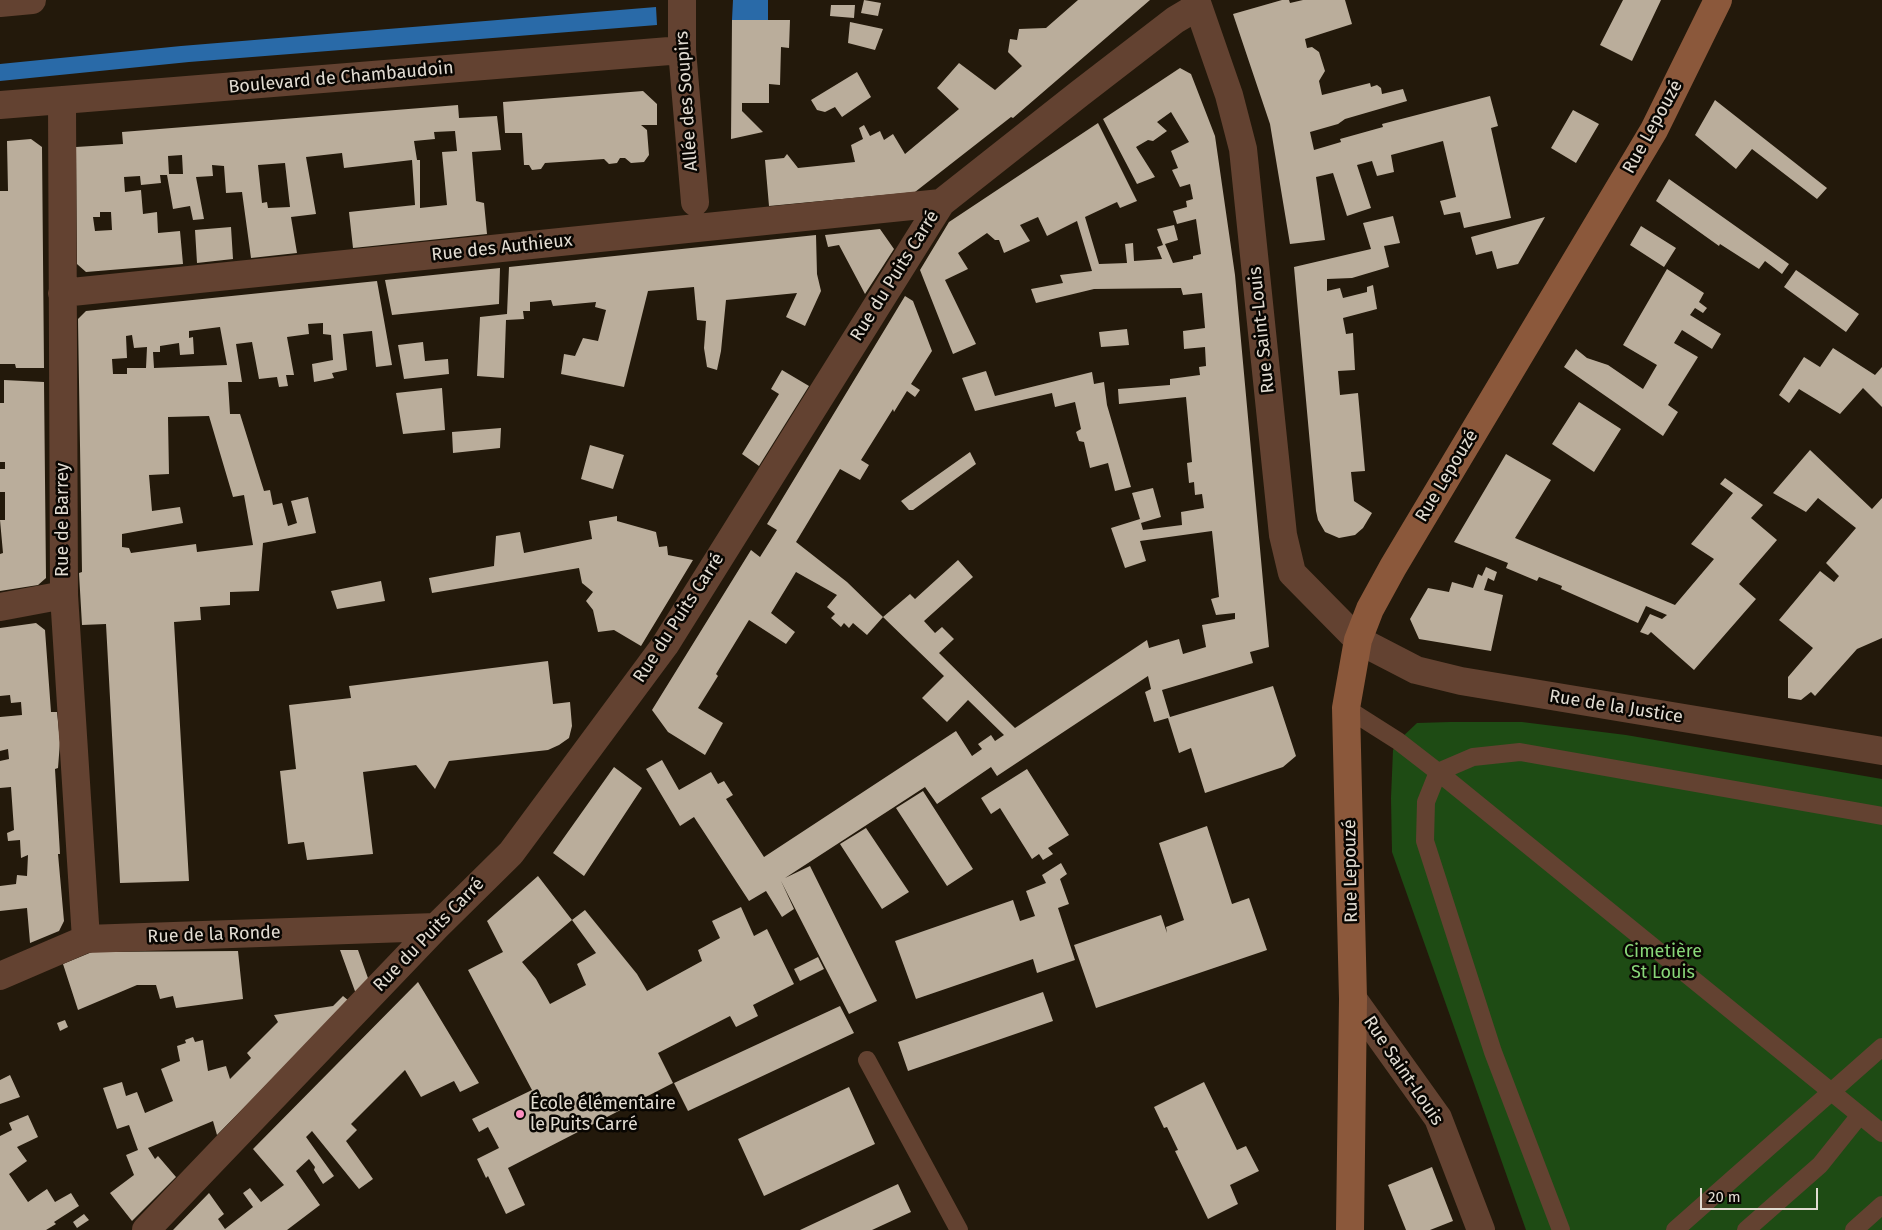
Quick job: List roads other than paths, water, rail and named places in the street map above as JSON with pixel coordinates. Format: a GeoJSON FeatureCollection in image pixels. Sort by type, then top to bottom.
{"type":"FeatureCollection","features":[{"type":"Feature","properties":{"kind":"main road","name":"Rue Lepouzé"},"geometry":{"type":"LineString","coordinates":[[1350,1230],[1353,999],[1346,708],[1358,640],[1370,609],[1392,567],[1654,130],[1718,0]]}},
{"type":"Feature","properties":{"kind":"street"},"geometry":{"type":"LineString","coordinates":[[0,3],[32,0]]}},
{"type":"Feature","properties":{"kind":"street","name":"Allée des Soupirs"},"geometry":{"type":"LineString","coordinates":[[682,0],[682,50],[695,202]]}},
{"type":"Feature","properties":{"kind":"street","name":"Rue Saint-Louis"},"geometry":{"type":"LineString","coordinates":[[1197,4],[1229,95],[1244,149],[1282,535],[1292,574],[1358,640]]}},
{"type":"Feature","properties":{"kind":"street","name":"Rue du Puits Carré"},"geometry":{"type":"LineString","coordinates":[[146,1230],[436,927],[511,853],[665,645],[941,203],[1197,4]]}},
{"type":"Feature","properties":{"kind":"street","name":"Boulevard de Chambaudoin"},"geometry":{"type":"LineString","coordinates":[[0,105],[682,50]]}},
{"type":"Feature","properties":{"kind":"street","name":"Rue de Barrey"},"geometry":{"type":"LineString","coordinates":[[62,100],[64,595],[86,939]]}},
{"type":"Feature","properties":{"kind":"street","name":"Rue des Authieux"},"geometry":{"type":"LineString","coordinates":[[62,294],[941,203]]}},
{"type":"Feature","properties":{"kind":"street"},"geometry":{"type":"LineString","coordinates":[[0,607],[64,595]]}},
{"type":"Feature","properties":{"kind":"street","name":"Rue de la Justice"},"geometry":{"type":"LineString","coordinates":[[1358,640],[1416,670],[1461,681],[1882,751]]}},
{"type":"Feature","properties":{"kind":"street","name":"Rue de la Ronde"},"geometry":{"type":"LineString","coordinates":[[0,976],[86,939],[436,927]]}},
{"type":"Feature","properties":{"kind":"street","name":"Rue Saint-Louis"},"geometry":{"type":"LineString","coordinates":[[1353,999],[1438,1118],[1481,1230]]}},
{"type":"Feature","properties":{"kind":"lane"},"geometry":{"type":"LineString","coordinates":[[1346,708],[1398,741],[1438,772],[1882,1133]]}},
{"type":"Feature","properties":{"kind":"lane"},"geometry":{"type":"LineString","coordinates":[[1561,1230],[1493,1052],[1425,841],[1426,802],[1438,772],[1473,757],[1520,752],[1882,816]]}},
{"type":"Feature","properties":{"kind":"lane"},"geometry":{"type":"LineString","coordinates":[[1675,1230],[1882,1047]]}},
{"type":"Feature","properties":{"kind":"lane"},"geometry":{"type":"LineString","coordinates":[[867,1060],[959,1230]]}},
{"type":"Feature","properties":{"kind":"lane"},"geometry":{"type":"LineString","coordinates":[[1746,1230],[1820,1165],[1860,1115]]}},
{"type":"Feature","properties":{"kind":"lane"},"geometry":{"type":"LineString","coordinates":[[1854,1230],[1882,1206]]}},
{"type":"Feature","properties":{"kind":"water"},"geometry":{"type":"Polygon","coordinates":[[[733,0],[768,0],[768,20],[732,20],[733,0]]]}},
{"type":"Feature","properties":{"kind":"water"},"geometry":{"type":"Polygon","coordinates":[[[656,7],[657,25],[189,62],[0,81],[0,64],[181,46],[656,7]]]}},
{"type":"Feature","properties":{"kind":"place","name":"École élémentaire le Puits Carré"},"geometry":{"type":"Point","coordinates":[520,1114]}},
{"type":"Feature","properties":{"kind":"park label","name":"Cimetière St Louis"},"geometry":{"type":"Point","coordinates":[1663,962]}}]}
